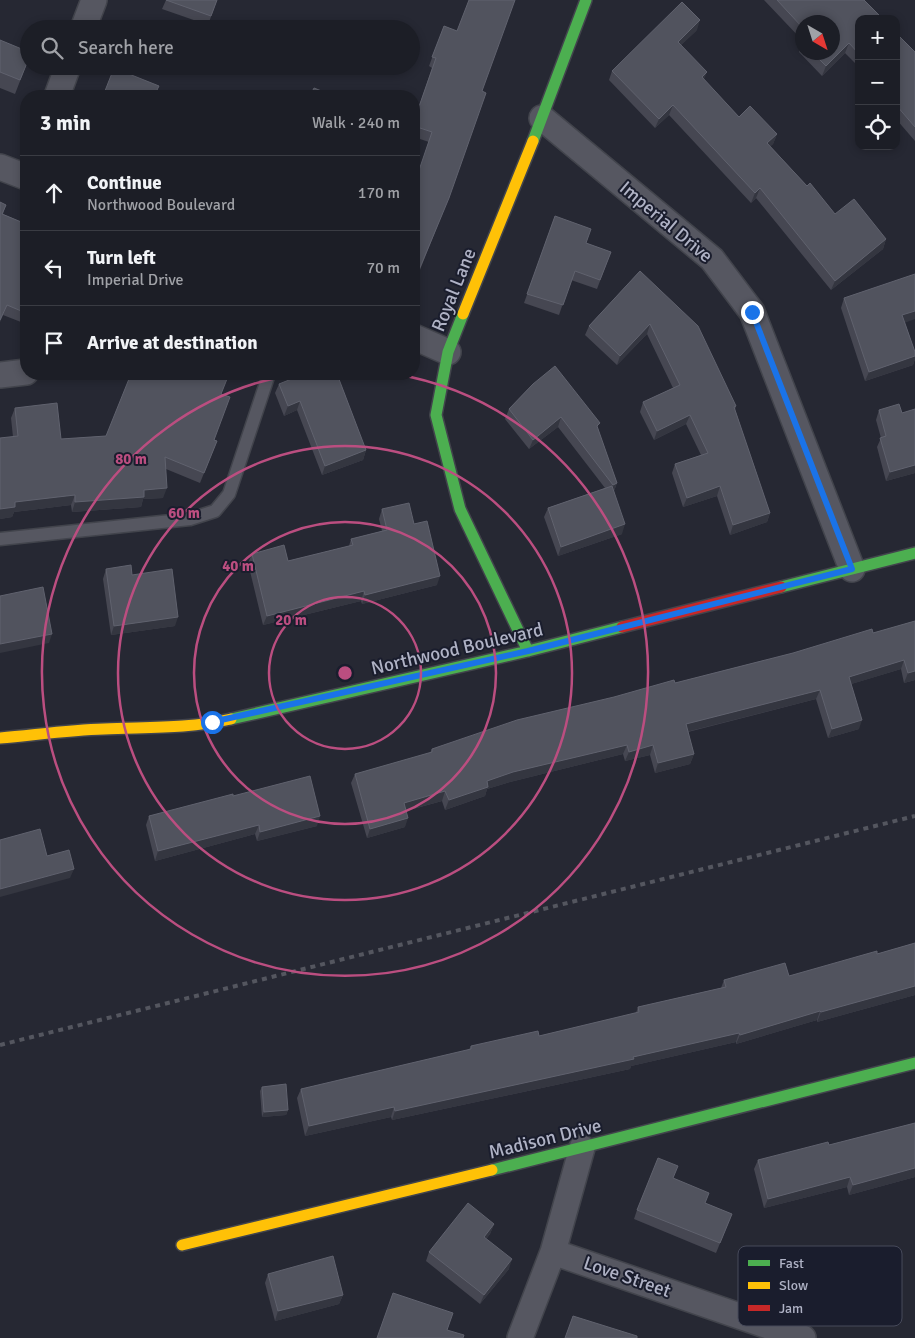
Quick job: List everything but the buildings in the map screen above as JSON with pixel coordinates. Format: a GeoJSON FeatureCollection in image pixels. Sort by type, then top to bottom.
{"type":"FeatureCollection","features":[{"type":"Feature","properties":{"kind":"street"},"geometry":{"type":"LineString","coordinates":[[86,20],[94,0]]}},
{"type":"Feature","properties":{"kind":"street","name":"Royal Lane"},"geometry":{"type":"LineString","coordinates":[[528,651],[460,509],[436,416],[448,352],[542,118],[586,0]]}},
{"type":"Feature","properties":{"kind":"street"},"geometry":{"type":"LineString","coordinates":[[59,90],[65,75]]}},
{"type":"Feature","properties":{"kind":"street","name":"Imperial Drive"},"geometry":{"type":"LineString","coordinates":[[542,118],[712,259],[752,312],[852,569]]}},
{"type":"Feature","properties":{"kind":"street"},"geometry":{"type":"LineString","coordinates":[[0,167],[20,175]]}},
{"type":"Feature","properties":{"kind":"street"},"geometry":{"type":"LineString","coordinates":[[420,340],[448,352]]}},
{"type":"Feature","properties":{"kind":"street"},"geometry":{"type":"LineString","coordinates":[[0,375],[20,373]]}},
{"type":"Feature","properties":{"kind":"street","name":"Northwood Boulevard"},"geometry":{"type":"LineString","coordinates":[[0,738],[103,729],[170,728],[212,722],[528,651],[915,553]]}},
{"type":"Feature","properties":{"kind":"street","name":"Madison Drive"},"geometry":{"type":"LineString","coordinates":[[182,1245],[582,1148],[915,1063]]}},
{"type":"Feature","properties":{"kind":"street"},"geometry":{"type":"LineString","coordinates":[[520,1338],[553,1252],[582,1148]]}},
{"type":"Feature","properties":{"kind":"street","name":"Love Street"},"geometry":{"type":"LineString","coordinates":[[553,1252],[738,1316]]}},
{"type":"Feature","properties":{"kind":"street","name":"Love Street"},"geometry":{"type":"LineString","coordinates":[[768,1326],[803,1338]]}},
{"type":"Feature","properties":{"kind":"lane"},"geometry":{"type":"LineString","coordinates":[[0,539],[190,519],[215,511],[229,494],[267,380]]}},
{"type":"Feature","properties":{"kind":"railway"},"geometry":{"type":"LineString","coordinates":[[0,1045],[915,816]]}},
{"type":"Feature","properties":{"kind":"traffic: fast"},"geometry":{"type":"LineString","coordinates":[[533,141],[586,0]]}},
{"type":"Feature","properties":{"kind":"traffic: fast"},"geometry":{"type":"LineString","coordinates":[[463,314],[448,352],[436,415],[460,509],[528,651]]}},
{"type":"Feature","properties":{"kind":"traffic: fast"},"geometry":{"type":"LineString","coordinates":[[781,587],[915,553]]}},
{"type":"Feature","properties":{"kind":"traffic: fast"},"geometry":{"type":"LineString","coordinates":[[231,719],[528,651],[622,627]]}},
{"type":"Feature","properties":{"kind":"traffic: fast"},"geometry":{"type":"LineString","coordinates":[[492,1170],[915,1063]]}},
{"type":"Feature","properties":{"kind":"traffic: slow"},"geometry":{"type":"LineString","coordinates":[[463,314],[533,141]]}},
{"type":"Feature","properties":{"kind":"traffic: slow"},"geometry":{"type":"LineString","coordinates":[[0,738],[65,731],[183,726],[231,719]]}},
{"type":"Feature","properties":{"kind":"traffic: slow"},"geometry":{"type":"LineString","coordinates":[[182,1245],[492,1170]]}},
{"type":"Feature","properties":{"kind":"traffic: jam"},"geometry":{"type":"LineString","coordinates":[[622,627],[781,587]]}},
{"type":"Feature","properties":{"kind":"route"},"geometry":{"type":"LineString","coordinates":[[212,722],[528,651],[852,569],[752,312]]}}]}
